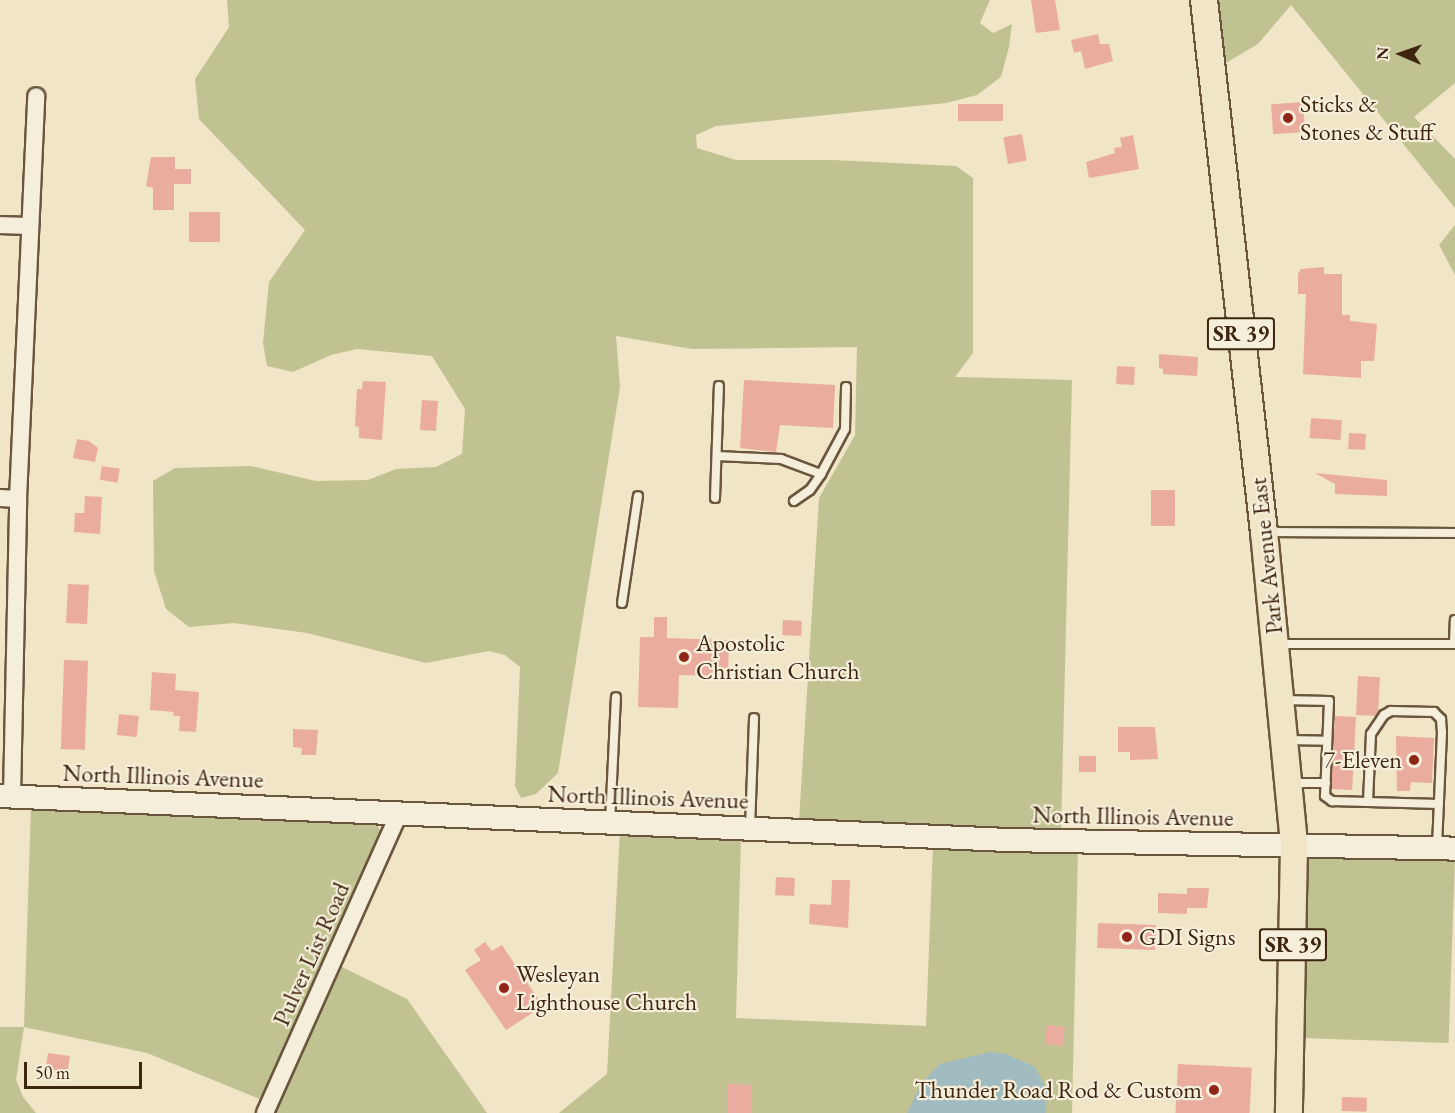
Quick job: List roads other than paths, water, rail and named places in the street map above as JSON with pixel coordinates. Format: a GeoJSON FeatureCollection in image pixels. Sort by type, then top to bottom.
{"type":"FeatureCollection","features":[{"type":"Feature","properties":{"kind":"main road","name":"Park Avenue East"},"geometry":{"type":"LineString","coordinates":[[1204,0],[1264,532],[1294,846],[1289,1113]]}},
{"type":"Feature","properties":{"kind":"street"},"geometry":{"type":"LineString","coordinates":[[6,796],[36,96]]}},
{"type":"Feature","properties":{"kind":"street"},"geometry":{"type":"LineString","coordinates":[[0,225],[29,226]]}},
{"type":"Feature","properties":{"kind":"street"},"geometry":{"type":"LineString","coordinates":[[0,498],[18,499]]}},
{"type":"Feature","properties":{"kind":"street","name":"North Illinois Avenue"},"geometry":{"type":"LineString","coordinates":[[6,796],[1107,843],[1446,849]]}},
{"type":"Feature","properties":{"kind":"street","name":"Pulver List Road"},"geometry":{"type":"LineString","coordinates":[[265,1113],[399,814]]}},
{"type":"Feature","properties":{"kind":"lane"},"geometry":{"type":"LineString","coordinates":[[716,498],[719,386]]}},
{"type":"Feature","properties":{"kind":"lane"},"geometry":{"type":"LineString","coordinates":[[794,501],[810,490],[845,429],[846,387]]}},
{"type":"Feature","properties":{"kind":"lane"},"geometry":{"type":"LineString","coordinates":[[717,456],[781,459],[821,474]]}},
{"type":"Feature","properties":{"kind":"lane"},"geometry":{"type":"LineString","coordinates":[[622,603],[638,496]]}},
{"type":"Feature","properties":{"kind":"lane"},"geometry":{"type":"LineString","coordinates":[[1264,532],[1455,533]]}},
{"type":"Feature","properties":{"kind":"lane"},"geometry":{"type":"LineString","coordinates":[[1275,644],[1454,644],[1455,620]]}},
{"type":"Feature","properties":{"kind":"lane"},"geometry":{"type":"LineString","coordinates":[[610,823],[616,697]]}},
{"type":"Feature","properties":{"kind":"lane"},"geometry":{"type":"LineString","coordinates":[[1281,700],[1329,701],[1325,796],[1332,801],[1439,804]]}},
{"type":"Feature","properties":{"kind":"lane"},"geometry":{"type":"LineString","coordinates":[[1368,802],[1371,734],[1391,711],[1434,712],[1441,719],[1439,804],[1446,849]]}},
{"type":"Feature","properties":{"kind":"lane"},"geometry":{"type":"LineString","coordinates":[[750,829],[754,718]]}},
{"type":"Feature","properties":{"kind":"lane"},"geometry":{"type":"LineString","coordinates":[[1284,740],[1327,741]]}},
{"type":"Feature","properties":{"kind":"lane"},"geometry":{"type":"LineString","coordinates":[[1288,783],[1326,783]]}},
{"type":"Feature","properties":{"kind":"water"},"geometry":{"type":"Polygon","coordinates":[[[990,1052],[1006,1054],[1035,1067],[1047,1090],[1046,1113],[907,1113],[921,1084],[940,1064],[990,1052]]]}},
{"type":"Feature","properties":{"kind":"place","name":"Sticks & Stones & Stuff"},"geometry":{"type":"Point","coordinates":[1288,118]}},
{"type":"Feature","properties":{"kind":"place","name":"Apostolic Christian Church"},"geometry":{"type":"Point","coordinates":[684,657]}},
{"type":"Feature","properties":{"kind":"place","name":"7-Eleven"},"geometry":{"type":"Point","coordinates":[1414,760]}},
{"type":"Feature","properties":{"kind":"place","name":"GDI Signs"},"geometry":{"type":"Point","coordinates":[1127,937]}},
{"type":"Feature","properties":{"kind":"place","name":"Wesleyan Lighthouse Church"},"geometry":{"type":"Point","coordinates":[504,988]}},
{"type":"Feature","properties":{"kind":"place","name":"Thunder Road Rod & Custom"},"geometry":{"type":"Point","coordinates":[1214,1090]}}]}
